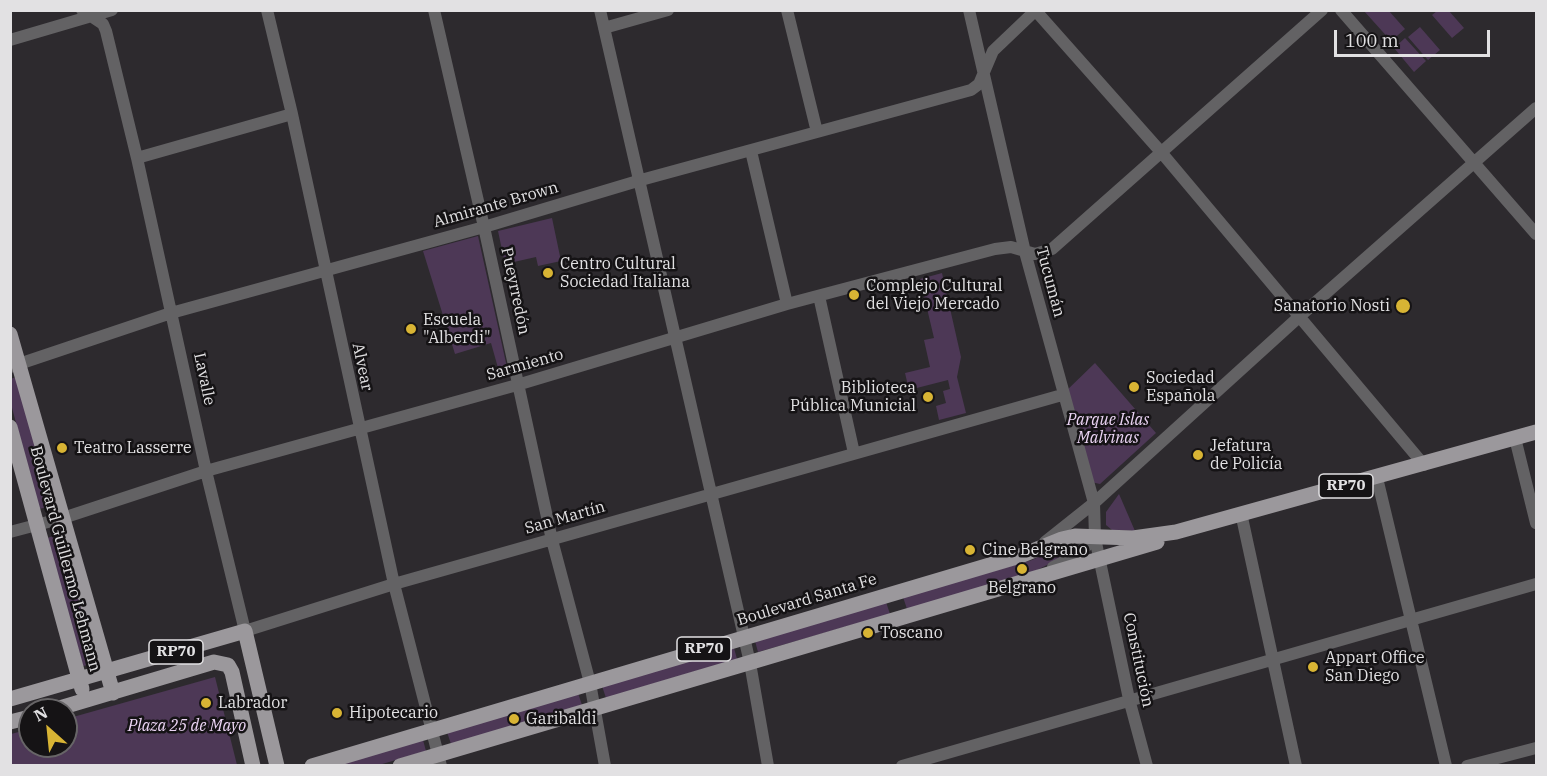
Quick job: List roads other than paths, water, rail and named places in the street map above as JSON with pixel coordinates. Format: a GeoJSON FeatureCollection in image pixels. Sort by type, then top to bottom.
{"type":"FeatureCollection","features":[{"type":"Feature","properties":{"kind":"main road","name":"Boulevard Guillermo Lehmann"},"geometry":{"type":"LineString","coordinates":[[10,334],[14,366],[63,518],[114,693]]}},
{"type":"Feature","properties":{"kind":"main road","name":"Boulevard Guillermo Lehmann"},"geometry":{"type":"LineString","coordinates":[[10,427],[85,700]]}},
{"type":"Feature","properties":{"kind":"main road","name":"Boulevard Santa Fe"},"geometry":{"type":"LineString","coordinates":[[312,765],[1029,553],[1062,538],[1075,536],[1133,538],[1176,532],[1424,465],[1536,432]]}},
{"type":"Feature","properties":{"kind":"main road","name":"Boulevard Santa Fe"},"geometry":{"type":"LineString","coordinates":[[400,765],[440,760],[594,708],[1100,560],[1158,542],[1176,532]]}},
{"type":"Feature","properties":{"kind":"main road"},"geometry":{"type":"LineString","coordinates":[[892,594],[898,619]]}},
{"type":"Feature","properties":{"kind":"main road","name":"San Martín"},"geometry":{"type":"LineString","coordinates":[[79,680],[245,631]]}},
{"type":"Feature","properties":{"kind":"main road","name":"Lavalle"},"geometry":{"type":"LineString","coordinates":[[245,631],[277,765]]}},
{"type":"Feature","properties":{"kind":"main road"},"geometry":{"type":"LineString","coordinates":[[78,702],[214,662],[228,665],[232,672],[253,765]]}},
{"type":"Feature","properties":{"kind":"main road","name":"RP70"},"geometry":{"type":"LineString","coordinates":[[10,699],[79,680]]}},
{"type":"Feature","properties":{"kind":"street"},"geometry":{"type":"LineString","coordinates":[[10,40],[87,13],[112,10]]}},
{"type":"Feature","properties":{"kind":"street","name":"Alvear"},"geometry":{"type":"LineString","coordinates":[[267,10],[292,114],[358,428],[394,584],[440,760]]}},
{"type":"Feature","properties":{"kind":"street","name":"Pueyrredón"},"geometry":{"type":"LineString","coordinates":[[434,10],[552,540],[590,683],[604,765]]}},
{"type":"Feature","properties":{"kind":"street"},"geometry":{"type":"LineString","coordinates":[[600,10],[641,180],[750,663],[768,765]]}},
{"type":"Feature","properties":{"kind":"street"},"geometry":{"type":"LineString","coordinates":[[604,28],[668,10]]}},
{"type":"Feature","properties":{"kind":"street"},"geometry":{"type":"LineString","coordinates":[[787,10],[818,132]]}},
{"type":"Feature","properties":{"kind":"street","name":"Tucumán"},"geometry":{"type":"LineString","coordinates":[[969,10],[1025,252],[1062,395],[1094,503],[1095,538],[1100,560]]}},
{"type":"Feature","properties":{"kind":"street","name":"Sarmiento"},"geometry":{"type":"LineString","coordinates":[[10,532],[63,518],[206,471],[517,385],[787,304],[995,249],[1011,247],[1035,254],[1052,249],[1323,10]]}},
{"type":"Feature","properties":{"kind":"street"},"geometry":{"type":"LineString","coordinates":[[1341,10],[1536,234]]}},
{"type":"Feature","properties":{"kind":"street"},"geometry":{"type":"LineString","coordinates":[[1036,11],[1161,152],[1424,465]]}},
{"type":"Feature","properties":{"kind":"street","name":"Almirante Brown"},"geometry":{"type":"LineString","coordinates":[[14,366],[171,313],[484,227],[641,180],[971,90],[979,84],[993,51],[1036,11]]}},
{"type":"Feature","properties":{"kind":"street","name":"Lavalle"},"geometry":{"type":"LineString","coordinates":[[87,13],[103,24],[106,31],[137,158],[206,471],[245,631]]}},
{"type":"Feature","properties":{"kind":"street"},"geometry":{"type":"LineString","coordinates":[[1029,553],[1063,530],[1094,503],[1300,316],[1536,108]]}},
{"type":"Feature","properties":{"kind":"street"},"geometry":{"type":"LineString","coordinates":[[137,158],[292,114]]}},
{"type":"Feature","properties":{"kind":"street"},"geometry":{"type":"LineString","coordinates":[[751,151],[787,304]]}},
{"type":"Feature","properties":{"kind":"street"},"geometry":{"type":"LineString","coordinates":[[819,296],[854,453]]}},
{"type":"Feature","properties":{"kind":"street","name":"San Martín"},"geometry":{"type":"LineString","coordinates":[[245,631],[394,584],[1062,395]]}},
{"type":"Feature","properties":{"kind":"street"},"geometry":{"type":"LineString","coordinates":[[1515,438],[1536,523]]}},
{"type":"Feature","properties":{"kind":"street"},"geometry":{"type":"LineString","coordinates":[[1377,478],[1446,765]]}},
{"type":"Feature","properties":{"kind":"street"},"geometry":{"type":"LineString","coordinates":[[1241,513],[1271,660],[1296,765]]}},
{"type":"Feature","properties":{"kind":"street"},"geometry":{"type":"LineString","coordinates":[[1013,585],[1066,561],[1095,538]]}},
{"type":"Feature","properties":{"kind":"street","name":"Constitución"},"geometry":{"type":"LineString","coordinates":[[1100,560],[1129,699],[1147,765]]}},
{"type":"Feature","properties":{"kind":"street"},"geometry":{"type":"LineString","coordinates":[[902,765],[1536,584]]}},
{"type":"Feature","properties":{"kind":"street"},"geometry":{"type":"LineString","coordinates":[[1467,765],[1536,748]]}},
{"type":"Feature","properties":{"kind":"place","name":"Centro Cultural Sociedad Italiana"},"geometry":{"type":"Point","coordinates":[548,273]}},
{"type":"Feature","properties":{"kind":"place","name":"Complejo Cultural del Viejo Mercado"},"geometry":{"type":"Point","coordinates":[854,295]}},
{"type":"Feature","properties":{"kind":"place","name":"Sanatorio Nosti"},"geometry":{"type":"Point","coordinates":[1403,306]}},
{"type":"Feature","properties":{"kind":"place","name":"Escuela \"Alberdi\""},"geometry":{"type":"Point","coordinates":[411,329]}},
{"type":"Feature","properties":{"kind":"place","name":"Sociedad Española"},"geometry":{"type":"Point","coordinates":[1134,387]}},
{"type":"Feature","properties":{"kind":"place","name":"Biblioteca Pública Municial"},"geometry":{"type":"Point","coordinates":[928,397]}},
{"type":"Feature","properties":{"kind":"place","name":"Teatro Lasserre"},"geometry":{"type":"Point","coordinates":[62,448]}},
{"type":"Feature","properties":{"kind":"place","name":"Jefatura de Policía"},"geometry":{"type":"Point","coordinates":[1198,455]}},
{"type":"Feature","properties":{"kind":"place","name":"Cine Belgrano"},"geometry":{"type":"Point","coordinates":[970,550]}},
{"type":"Feature","properties":{"kind":"place","name":"Belgrano"},"geometry":{"type":"Point","coordinates":[1022,569]}},
{"type":"Feature","properties":{"kind":"place","name":"Toscano"},"geometry":{"type":"Point","coordinates":[868,633]}},
{"type":"Feature","properties":{"kind":"place","name":"Appart Office San Diego"},"geometry":{"type":"Point","coordinates":[1313,667]}},
{"type":"Feature","properties":{"kind":"place","name":"Labrador"},"geometry":{"type":"Point","coordinates":[206,703]}},
{"type":"Feature","properties":{"kind":"place","name":"Hipotecario"},"geometry":{"type":"Point","coordinates":[337,713]}},
{"type":"Feature","properties":{"kind":"place","name":"Garibaldi"},"geometry":{"type":"Point","coordinates":[514,719]}},
{"type":"Feature","properties":{"kind":"park label","name":"Parque Islas Malvinas"},"geometry":{"type":"Point","coordinates":[1108,429]}},
{"type":"Feature","properties":{"kind":"park label","name":"Plaza 25 de Mayo"},"geometry":{"type":"Point","coordinates":[187,726]}}]}
